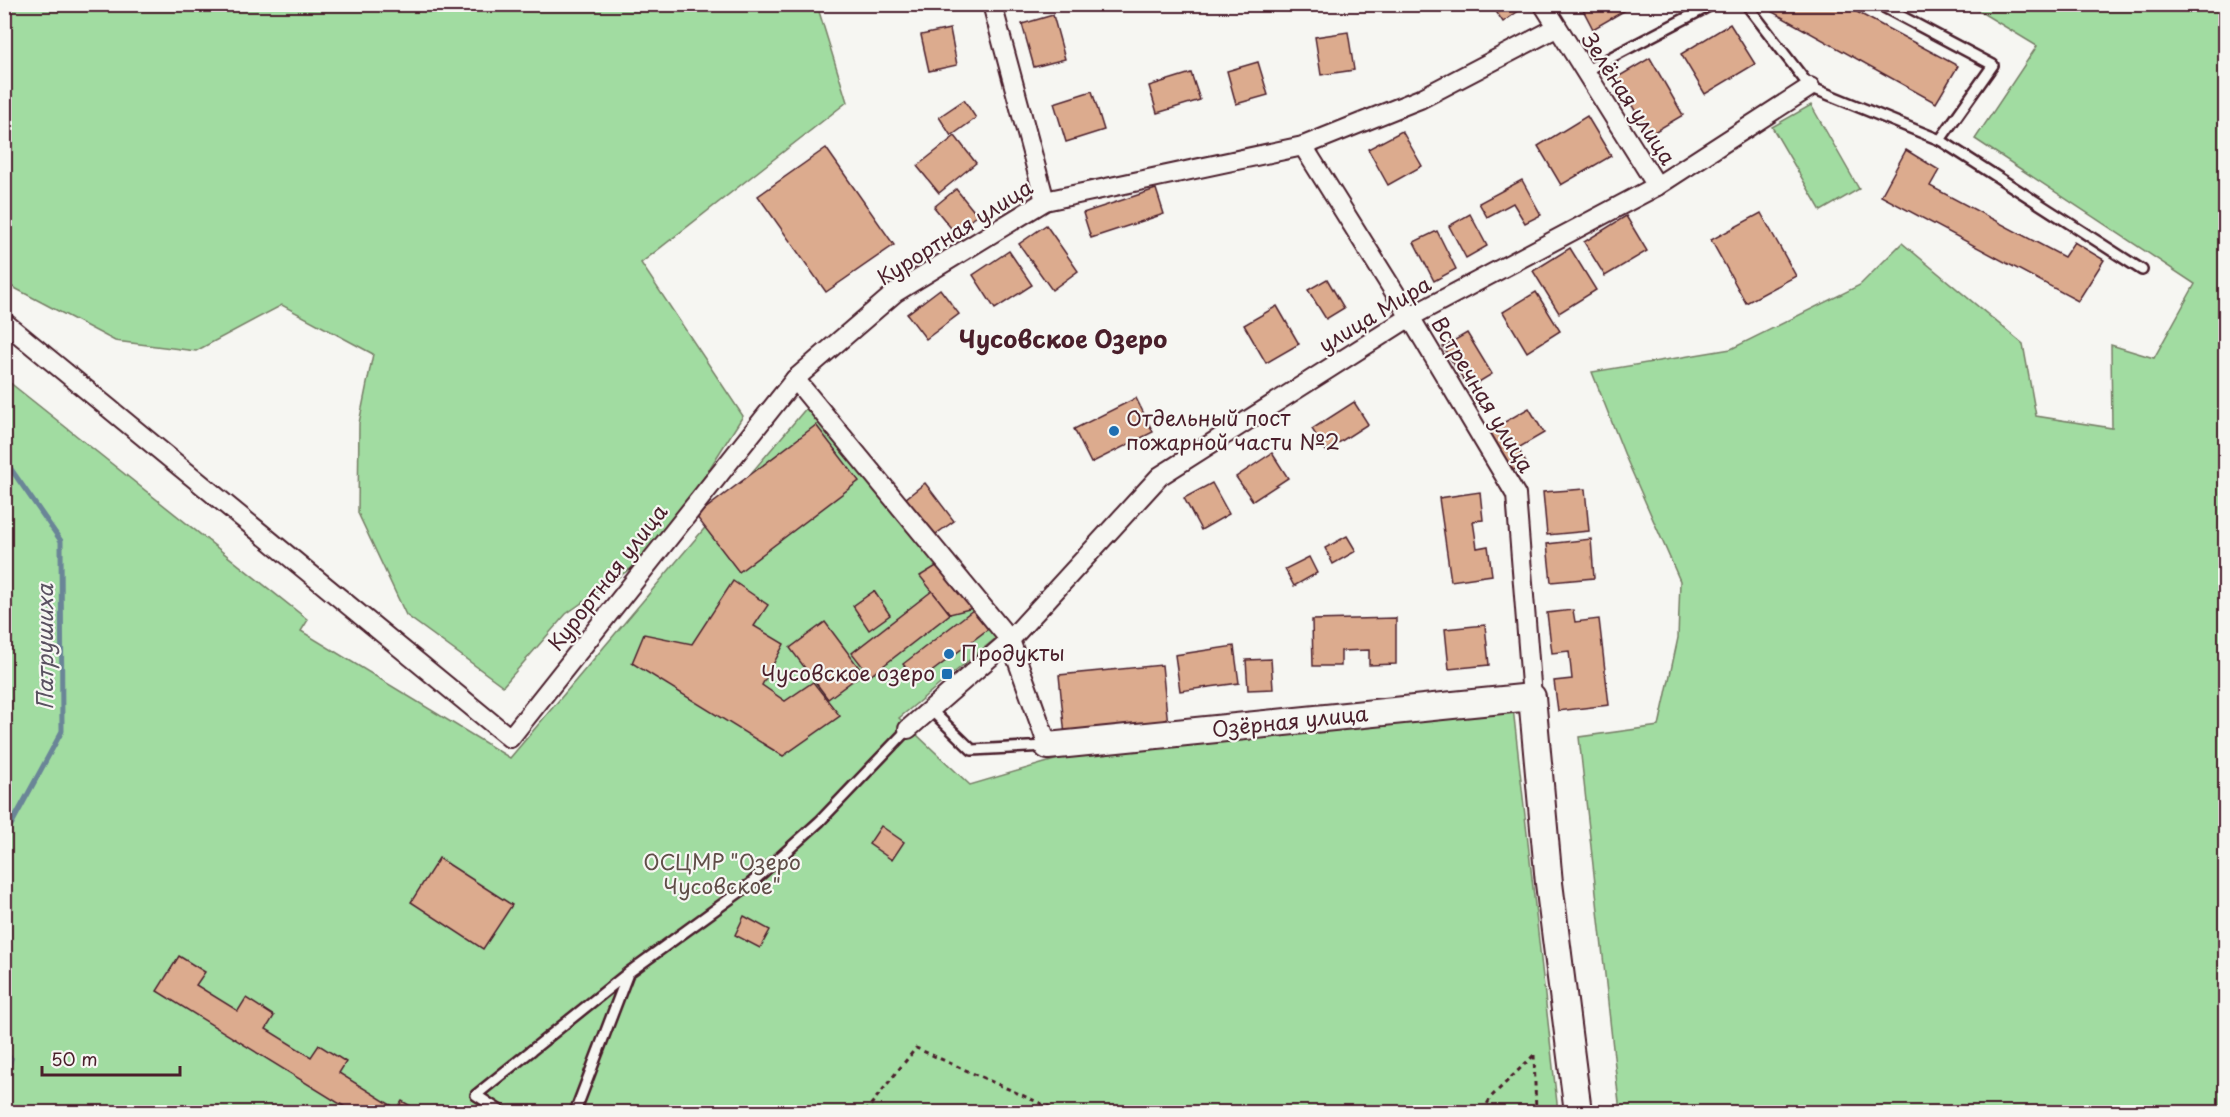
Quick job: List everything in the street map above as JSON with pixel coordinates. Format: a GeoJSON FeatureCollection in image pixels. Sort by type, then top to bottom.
{"type":"FeatureCollection","features":[{"type":"Feature","properties":{"kind":"street"},"geometry":{"type":"LineString","coordinates":[[992,4],[1045,201]]}},
{"type":"Feature","properties":{"kind":"street","name":"Зелёная улица"},"geometry":{"type":"LineString","coordinates":[[1543,4],[1556,28],[1658,186]]}},
{"type":"Feature","properties":{"kind":"street","name":"Курортная улица"},"geometry":{"type":"LineString","coordinates":[[4,322],[510,738],[795,379],[896,292],[1045,201],[1303,146],[1420,99],[1556,28]]}},
{"type":"Feature","properties":{"kind":"street","name":"улица Мира"},"geometry":{"type":"LineString","coordinates":[[908,729],[1010,640],[1160,476],[1410,317],[1658,186],[1810,87]]}},
{"type":"Feature","properties":{"kind":"street","name":"Встречная улица"},"geometry":{"type":"LineString","coordinates":[[1303,146],[1410,317],[1516,495],[1532,697]]}},
{"type":"Feature","properties":{"kind":"street"},"geometry":{"type":"LineString","coordinates":[[795,379],[1010,640],[1048,746]]}},
{"type":"Feature","properties":{"kind":"street"},"geometry":{"type":"LineString","coordinates":[[1532,697],[1549,883],[1578,1113]]}},
{"type":"Feature","properties":{"kind":"street","name":"Озёрная улица"},"geometry":{"type":"LineString","coordinates":[[1048,746],[1532,697]]}},
{"type":"Feature","properties":{"kind":"lane"},"geometry":{"type":"LineString","coordinates":[[1585,71],[1713,4]]}},
{"type":"Feature","properties":{"kind":"lane"},"geometry":{"type":"LineString","coordinates":[[1746,4],[1810,87],[1940,140],[2142,270]]}},
{"type":"Feature","properties":{"kind":"lane"},"geometry":{"type":"LineString","coordinates":[[1878,4],[1993,65],[1940,140]]}},
{"type":"Feature","properties":{"kind":"lane"},"geometry":{"type":"LineString","coordinates":[[930,709],[972,750],[1048,746]]}},
{"type":"Feature","properties":{"kind":"lane"},"geometry":{"type":"LineString","coordinates":[[502,1113],[476,1095],[628,973],[749,885],[820,820],[908,729]]}},
{"type":"Feature","properties":{"kind":"lane"},"geometry":{"type":"LineString","coordinates":[[575,1113],[628,973]]}},
{"type":"Feature","properties":{"kind":"path"},"geometry":{"type":"LineString","coordinates":[[865,1113],[916,1048],[1060,1113]]}},
{"type":"Feature","properties":{"kind":"path"},"geometry":{"type":"LineString","coordinates":[[1483,1113],[1491,1097],[1534,1055],[1536,1113]]}},
{"type":"Feature","properties":{"kind":"path"},"geometry":{"type":"LineString","coordinates":[[1265,1113],[1271,1106],[1270,1113]]}},
{"type":"Feature","properties":{"kind":"green space"},"geometry":{"type":"Polygon","coordinates":[[[4,5],[817,5],[847,102],[641,263],[743,416],[692,496],[667,543],[566,614],[503,686],[406,615],[358,513],[359,423],[373,354],[282,305],[196,351],[115,341],[5,283],[4,5]]]}},
{"type":"Feature","properties":{"kind":"green space"},"geometry":{"type":"Polygon","coordinates":[[[1969,5],[2225,5],[2225,1112],[1620,1112],[1579,737],[1659,726],[1678,638],[1680,581],[1626,458],[1592,372],[1731,349],[1860,285],[1902,243],[2023,344],[2036,416],[2112,428],[2111,345],[2154,358],[2195,284],[1975,139],[2037,46],[1969,5]]]}},
{"type":"Feature","properties":{"kind":"green space"},"geometry":{"type":"Polygon","coordinates":[[[1811,105],[1859,189],[1821,211],[1772,127],[1811,105]]]}},
{"type":"Feature","properties":{"kind":"green space","name":"ОСЦМР \"Озеро Чусовское\""},"geometry":{"type":"Polygon","coordinates":[[[4,378],[308,620],[301,631],[510,758],[808,406],[996,638],[899,718],[970,785],[1065,757],[1513,708],[1558,1112],[5,1112],[4,378]]]}},
{"type":"Feature","properties":{"kind":"water"},"geometry":{"type":"Polygon","coordinates":[[[5,1051],[13,1058],[5,1088],[5,1051]]]}},
{"type":"Feature","properties":{"kind":"building"},"geometry":{"type":"Polygon","coordinates":[[[1491,4],[1522,4],[1524,7],[1503,22],[1491,4]]]}},
{"type":"Feature","properties":{"kind":"building"},"geometry":{"type":"Polygon","coordinates":[[[1580,4],[1636,4],[1593,29],[1580,4]]]}},
{"type":"Feature","properties":{"kind":"building"},"geometry":{"type":"Polygon","coordinates":[[[1842,4],[1958,66],[1936,103],[1760,5],[1842,4]]]}},
{"type":"Feature","properties":{"kind":"building"},"geometry":{"type":"Polygon","coordinates":[[[1053,15],[1065,59],[1034,67],[1022,24],[1053,15]]]}},
{"type":"Feature","properties":{"kind":"building"},"geometry":{"type":"Polygon","coordinates":[[[1730,24],[1755,64],[1705,94],[1681,54],[1730,24]]]}},
{"type":"Feature","properties":{"kind":"building"},"geometry":{"type":"Polygon","coordinates":[[[950,29],[957,65],[929,71],[921,35],[950,29]]]}},
{"type":"Feature","properties":{"kind":"building"},"geometry":{"type":"Polygon","coordinates":[[[1348,32],[1354,70],[1321,75],[1315,37],[1348,32]]]}},
{"type":"Feature","properties":{"kind":"building"},"geometry":{"type":"Polygon","coordinates":[[[1650,58],[1683,115],[1649,135],[1616,78],[1650,58]]]}},
{"type":"Feature","properties":{"kind":"building"},"geometry":{"type":"Polygon","coordinates":[[[1258,62],[1268,95],[1236,104],[1227,71],[1258,62]]]}},
{"type":"Feature","properties":{"kind":"building"},"geometry":{"type":"Polygon","coordinates":[[[1191,73],[1200,100],[1157,113],[1149,86],[1191,73]]]}},
{"type":"Feature","properties":{"kind":"building"},"geometry":{"type":"Polygon","coordinates":[[[1092,91],[1104,130],[1066,142],[1054,103],[1092,91]]]}},
{"type":"Feature","properties":{"kind":"building"},"geometry":{"type":"Polygon","coordinates":[[[964,100],[976,118],[951,136],[939,117],[964,100]]]}},
{"type":"Feature","properties":{"kind":"building"},"geometry":{"type":"Polygon","coordinates":[[[1587,116],[1611,156],[1561,185],[1538,146],[1587,116]]]}},
{"type":"Feature","properties":{"kind":"building"},"geometry":{"type":"Polygon","coordinates":[[[1402,131],[1422,166],[1388,185],[1368,149],[1402,131]]]}},
{"type":"Feature","properties":{"kind":"building"},"geometry":{"type":"Polygon","coordinates":[[[955,136],[976,163],[939,193],[917,166],[955,136]]]}},
{"type":"Feature","properties":{"kind":"building"},"geometry":{"type":"Polygon","coordinates":[[[826,148],[894,245],[826,292],[758,196],[826,148]]]}},
{"type":"Feature","properties":{"kind":"building"},"geometry":{"type":"Polygon","coordinates":[[[1906,150],[1939,170],[1930,186],[2064,257],[2074,242],[2104,260],[2078,301],[1881,196],[1906,150]]]}},
{"type":"Feature","properties":{"kind":"building"},"geometry":{"type":"Polygon","coordinates":[[[1522,180],[1541,215],[1525,223],[1513,203],[1487,217],[1479,203],[1522,180]]]}},
{"type":"Feature","properties":{"kind":"building"},"geometry":{"type":"Polygon","coordinates":[[[956,189],[977,215],[955,233],[934,207],[956,189]]]}},
{"type":"Feature","properties":{"kind":"building"},"geometry":{"type":"Polygon","coordinates":[[[1156,189],[1164,214],[1091,238],[1083,213],[1156,189]]]}},
{"type":"Feature","properties":{"kind":"building"},"geometry":{"type":"Polygon","coordinates":[[[1761,213],[1796,276],[1746,303],[1711,240],[1761,213]]]}},
{"type":"Feature","properties":{"kind":"building"},"geometry":{"type":"Polygon","coordinates":[[[1470,214],[1487,246],[1466,258],[1449,226],[1470,214]]]}},
{"type":"Feature","properties":{"kind":"building"},"geometry":{"type":"Polygon","coordinates":[[[1626,216],[1647,251],[1605,276],[1584,242],[1626,216]]]}},
{"type":"Feature","properties":{"kind":"building"},"geometry":{"type":"Polygon","coordinates":[[[1046,225],[1078,271],[1052,290],[1019,244],[1046,225]]]}},
{"type":"Feature","properties":{"kind":"building"},"geometry":{"type":"Polygon","coordinates":[[[1437,231],[1456,269],[1434,281],[1414,242],[1437,231]]]}},
{"type":"Feature","properties":{"kind":"building"},"geometry":{"type":"Polygon","coordinates":[[[1570,248],[1596,290],[1559,313],[1533,271],[1570,248]]]}},
{"type":"Feature","properties":{"kind":"building"},"geometry":{"type":"Polygon","coordinates":[[[1009,251],[1032,285],[995,309],[973,275],[1009,251]]]}},
{"type":"Feature","properties":{"kind":"building"},"geometry":{"type":"Polygon","coordinates":[[[1327,279],[1344,308],[1326,319],[1308,290],[1327,279]]]}},
{"type":"Feature","properties":{"kind":"building"},"geometry":{"type":"Polygon","coordinates":[[[940,289],[959,314],[926,339],[907,314],[940,289]]]}},
{"type":"Feature","properties":{"kind":"building"},"geometry":{"type":"Polygon","coordinates":[[[1536,292],[1560,331],[1527,352],[1503,312],[1536,292]]]}},
{"type":"Feature","properties":{"kind":"building"},"geometry":{"type":"Polygon","coordinates":[[[1277,306],[1299,344],[1266,363],[1244,325],[1277,306]]]}},
{"type":"Feature","properties":{"kind":"building"},"geometry":{"type":"Polygon","coordinates":[[[1467,333],[1492,374],[1469,388],[1443,347],[1467,333]]]}},
{"type":"Feature","properties":{"kind":"building","name":"Отдельный пост пожарной части №2"},"geometry":{"type":"Polygon","coordinates":[[[1136,398],[1153,432],[1091,463],[1074,429],[1136,398]]]}},
{"type":"Feature","properties":{"kind":"building"},"geometry":{"type":"Polygon","coordinates":[[[1354,402],[1368,424],[1326,451],[1312,429],[1354,402]]]}},
{"type":"Feature","properties":{"kind":"building"},"geometry":{"type":"Polygon","coordinates":[[[1529,408],[1544,433],[1518,448],[1526,463],[1512,471],[1489,431],[1529,408]]]}},
{"type":"Feature","properties":{"kind":"building"},"geometry":{"type":"Polygon","coordinates":[[[816,425],[859,481],[739,572],[696,516],[816,425]]]}},
{"type":"Feature","properties":{"kind":"building"},"geometry":{"type":"Polygon","coordinates":[[[1272,453],[1288,478],[1253,501],[1236,477],[1272,453]]]}},
{"type":"Feature","properties":{"kind":"building"},"geometry":{"type":"Polygon","coordinates":[[[925,483],[954,521],[933,536],[905,499],[925,483]]]}},
{"type":"Feature","properties":{"kind":"building"},"geometry":{"type":"Polygon","coordinates":[[[1212,483],[1229,514],[1201,530],[1184,498],[1212,483]]]}},
{"type":"Feature","properties":{"kind":"building"},"geometry":{"type":"Polygon","coordinates":[[[1585,489],[1589,531],[1547,535],[1543,492],[1585,489]]]}},
{"type":"Feature","properties":{"kind":"building"},"geometry":{"type":"Polygon","coordinates":[[[1480,492],[1483,520],[1473,521],[1477,548],[1488,546],[1492,575],[1451,581],[1439,498],[1480,492]]]}},
{"type":"Feature","properties":{"kind":"building"},"geometry":{"type":"Polygon","coordinates":[[[1347,536],[1356,551],[1333,564],[1325,548],[1347,536]]]}},
{"type":"Feature","properties":{"kind":"building"},"geometry":{"type":"Polygon","coordinates":[[[1591,539],[1594,578],[1551,582],[1547,544],[1591,539]]]}},
{"type":"Feature","properties":{"kind":"building"},"geometry":{"type":"Polygon","coordinates":[[[1309,557],[1317,573],[1294,586],[1285,569],[1309,557]]]}},
{"type":"Feature","properties":{"kind":"building"},"geometry":{"type":"Polygon","coordinates":[[[938,565],[973,608],[950,614],[920,576],[938,565]]]}},
{"type":"Feature","properties":{"kind":"building"},"geometry":{"type":"Polygon","coordinates":[[[733,581],[768,605],[754,626],[784,644],[762,685],[785,701],[813,682],[840,716],[783,756],[632,663],[644,634],[692,644],[733,581]]]}},
{"type":"Feature","properties":{"kind":"building"},"geometry":{"type":"Polygon","coordinates":[[[874,591],[890,615],[869,630],[853,606],[874,591]]]}},
{"type":"Feature","properties":{"kind":"building"},"geometry":{"type":"Polygon","coordinates":[[[932,591],[950,614],[870,676],[852,653],[932,591]]]}},
{"type":"Feature","properties":{"kind":"building"},"geometry":{"type":"Polygon","coordinates":[[[973,610],[988,629],[918,682],[903,664],[973,610]]]}},
{"type":"Feature","properties":{"kind":"building"},"geometry":{"type":"Polygon","coordinates":[[[1573,610],[1575,622],[1599,619],[1609,705],[1558,711],[1554,681],[1572,679],[1569,651],[1552,653],[1547,613],[1573,610]]]}},
{"type":"Feature","properties":{"kind":"building"},"geometry":{"type":"Polygon","coordinates":[[[1396,618],[1396,664],[1369,665],[1369,650],[1341,651],[1341,666],[1313,666],[1312,620],[1396,618]]]}},
{"type":"Feature","properties":{"kind":"building"},"geometry":{"type":"Polygon","coordinates":[[[825,622],[863,673],[828,699],[790,648],[825,622]]]}},
{"type":"Feature","properties":{"kind":"building"},"geometry":{"type":"Polygon","coordinates":[[[1485,625],[1489,665],[1449,669],[1445,629],[1485,625]]]}},
{"type":"Feature","properties":{"kind":"building"},"geometry":{"type":"Polygon","coordinates":[[[1234,646],[1239,683],[1180,691],[1175,655],[1234,646]]]}},
{"type":"Feature","properties":{"kind":"building"},"geometry":{"type":"Polygon","coordinates":[[[1271,659],[1273,689],[1248,690],[1246,660],[1271,659]]]}},
{"type":"Feature","properties":{"kind":"building"},"geometry":{"type":"Polygon","coordinates":[[[1162,665],[1168,725],[1065,736],[1059,675],[1162,665]]]}},
{"type":"Feature","properties":{"kind":"building"},"geometry":{"type":"Polygon","coordinates":[[[881,826],[904,842],[892,860],[869,844],[881,826]]]}},
{"type":"Feature","properties":{"kind":"building"},"geometry":{"type":"Polygon","coordinates":[[[439,858],[512,905],[483,949],[411,902],[439,858]]]}},
{"type":"Feature","properties":{"kind":"building"},"geometry":{"type":"Polygon","coordinates":[[[744,916],[770,930],[760,948],[735,935],[744,916]]]}},
{"type":"Feature","properties":{"kind":"building"},"geometry":{"type":"Polygon","coordinates":[[[179,956],[205,972],[196,985],[238,1011],[246,998],[274,1016],[266,1029],[311,1057],[319,1045],[346,1062],[339,1073],[397,1109],[402,1101],[421,1112],[353,1112],[157,991],[179,956]]]}},
{"type":"Feature","properties":{"kind":"waterway","name":"Патрушиха"},"geometry":{"type":"LineString","coordinates":[[4,459],[61,541],[62,731],[4,838]]}},
{"type":"Feature","properties":{"kind":"place","name":"Отдельный пост пожарной части №2"},"geometry":{"type":"Point","coordinates":[1114,431]}},
{"type":"Feature","properties":{"kind":"place","name":"Продукты"},"geometry":{"type":"Point","coordinates":[949,654]}},
{"type":"Feature","properties":{"kind":"place","name":"Чусовское озеро"},"geometry":{"type":"Point","coordinates":[947,674]}},
{"type":"Feature","properties":{"kind":"district","name":"Чусовское Озеро"},"geometry":{"type":"Point","coordinates":[1063,340]}}]}
